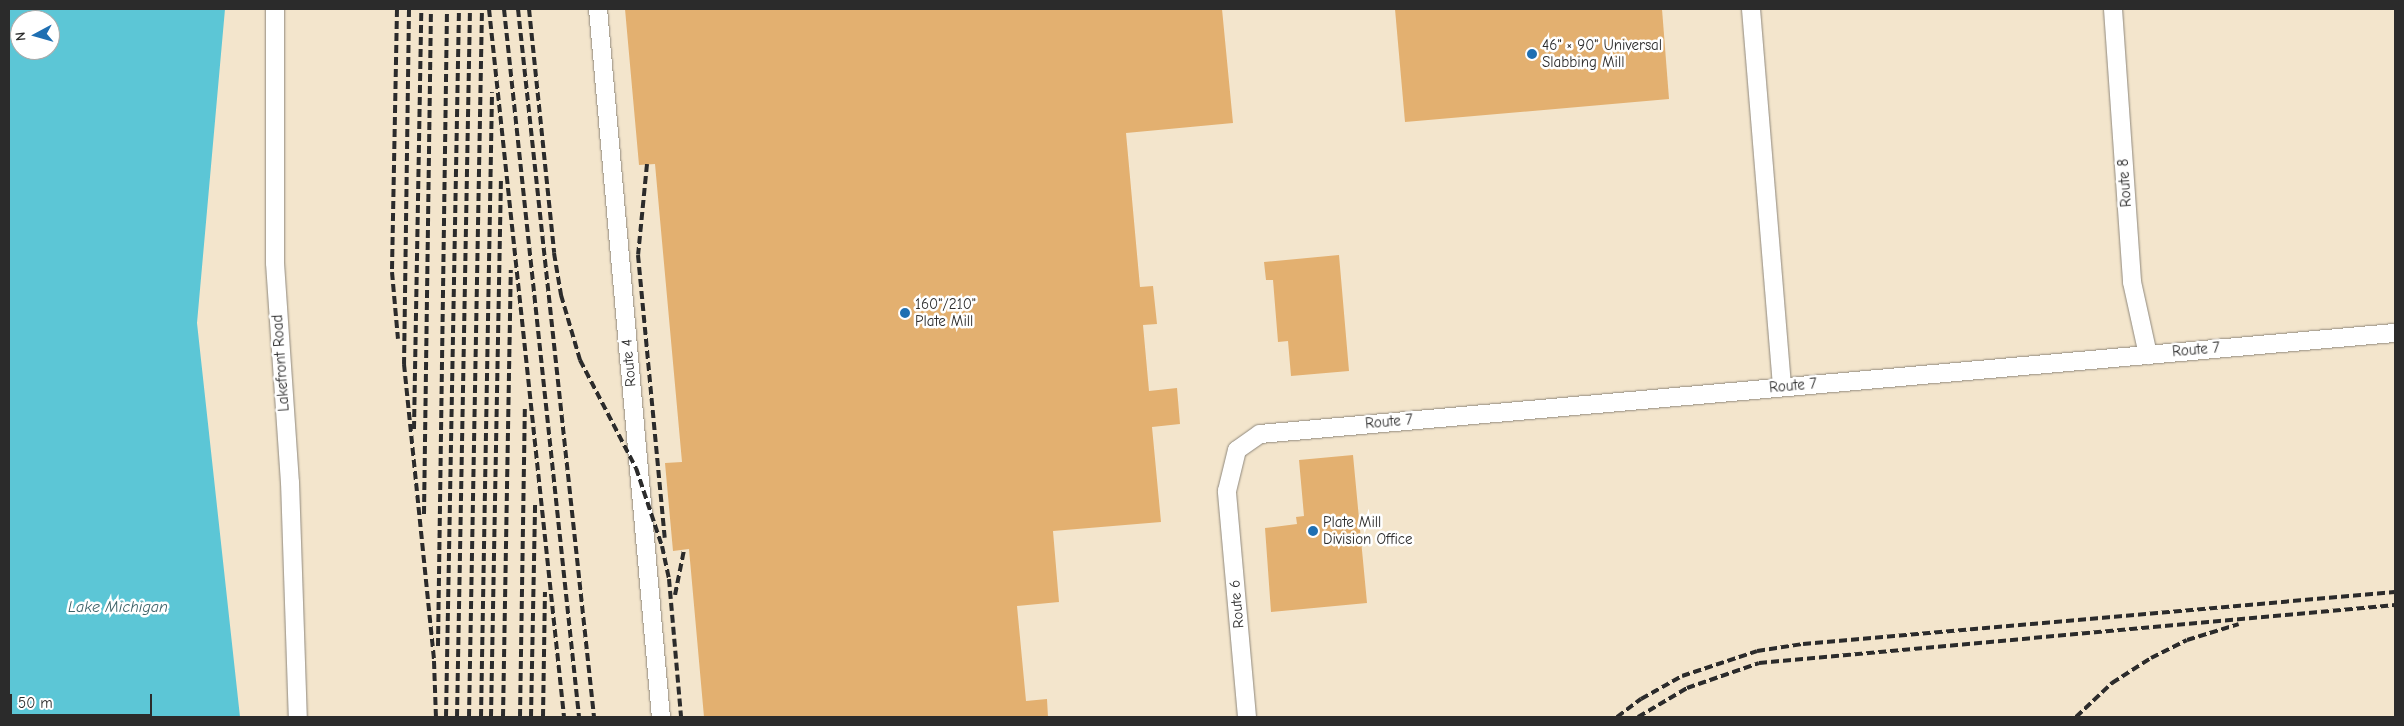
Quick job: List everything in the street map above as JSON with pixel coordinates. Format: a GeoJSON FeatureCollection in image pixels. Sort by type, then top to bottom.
{"type":"FeatureCollection","features":[{"type":"Feature","properties":{"kind":"street","name":"Lakefront Road"},"geometry":{"type":"LineString","coordinates":[[275,9],[275,263],[290,482],[298,717]]}},
{"type":"Feature","properties":{"kind":"street","name":"Route 4"},"geometry":{"type":"LineString","coordinates":[[598,9],[660,717]]}},
{"type":"Feature","properties":{"kind":"street"},"geometry":{"type":"LineString","coordinates":[[1751,9],[1782,387]]}},
{"type":"Feature","properties":{"kind":"street","name":"Route 8"},"geometry":{"type":"LineString","coordinates":[[2113,9],[2132,282],[2148,355]]}},
{"type":"Feature","properties":{"kind":"street","name":"Route 7"},"geometry":{"type":"LineString","coordinates":[[1227,490],[1237,450],[1260,434],[2395,333]]}},
{"type":"Feature","properties":{"kind":"street","name":"Route 6"},"geometry":{"type":"LineString","coordinates":[[1227,490],[1247,717]]}},
{"type":"Feature","properties":{"kind":"water","name":"Lake Michigan"},"geometry":{"type":"Polygon","coordinates":[[[9,9],[225,9],[197,323],[240,717],[9,717],[9,9]]]}},
{"type":"Feature","properties":{"kind":"building","name":"160\"/210\" Plate Mill"},"geometry":{"type":"Polygon","coordinates":[[[625,9],[1222,9],[1233,123],[1126,133],[1140,287],[1153,286],[1157,324],[1143,325],[1149,391],[1177,388],[1180,424],[1152,427],[1161,522],[1053,531],[1059,602],[1017,606],[1026,701],[1047,699],[1048,717],[704,717],[689,549],[673,551],[665,463],[682,462],[655,164],[639,165],[625,9]]]}},
{"type":"Feature","properties":{"kind":"building","name":"46\" × 90\" Universal Slabbing Mill"},"geometry":{"type":"Polygon","coordinates":[[[1395,9],[1662,9],[1669,99],[1405,122],[1395,9]]]}},
{"type":"Feature","properties":{"kind":"building"},"geometry":{"type":"Polygon","coordinates":[[[1339,255],[1349,371],[1291,376],[1288,341],[1278,342],[1273,280],[1266,280],[1264,262],[1339,255]]]}},
{"type":"Feature","properties":{"kind":"building","name":"Plate Mill Division Office"},"geometry":{"type":"Polygon","coordinates":[[[1353,455],[1367,603],[1271,612],[1265,528],[1297,524],[1296,517],[1304,516],[1299,460],[1353,455]]]}},
{"type":"Feature","properties":{"kind":"railway"},"geometry":{"type":"LineString","coordinates":[[397,9],[392,272],[398,339]]}},
{"type":"Feature","properties":{"kind":"railway"},"geometry":{"type":"LineString","coordinates":[[409,9],[404,364],[434,661],[436,717]]}},
{"type":"Feature","properties":{"kind":"railway"},"geometry":{"type":"LineString","coordinates":[[414,429],[421,9]]}},
{"type":"Feature","properties":{"kind":"railway"},"geometry":{"type":"LineString","coordinates":[[424,514],[431,9]]}},
{"type":"Feature","properties":{"kind":"railway"},"geometry":{"type":"LineString","coordinates":[[438,646],[447,9]]}},
{"type":"Feature","properties":{"kind":"railway"},"geometry":{"type":"LineString","coordinates":[[446,717],[459,9]]}},
{"type":"Feature","properties":{"kind":"railway"},"geometry":{"type":"LineString","coordinates":[[457,717],[470,9]]}},
{"type":"Feature","properties":{"kind":"railway"},"geometry":{"type":"LineString","coordinates":[[469,717],[482,9]]}},
{"type":"Feature","properties":{"kind":"railway"},"geometry":{"type":"LineString","coordinates":[[489,9],[564,717]]}},
{"type":"Feature","properties":{"kind":"railway"},"geometry":{"type":"LineString","coordinates":[[504,9],[579,717]]}},
{"type":"Feature","properties":{"kind":"railway"},"geometry":{"type":"LineString","coordinates":[[518,9],[594,717]]}},
{"type":"Feature","properties":{"kind":"railway"},"geometry":{"type":"LineString","coordinates":[[529,9],[554,253],[561,295],[580,360],[636,468],[662,546],[669,579],[681,717]]}},
{"type":"Feature","properties":{"kind":"railway"},"geometry":{"type":"LineString","coordinates":[[481,717],[492,92]]}},
{"type":"Feature","properties":{"kind":"railway"},"geometry":{"type":"LineString","coordinates":[[647,164],[638,255],[665,538]]}},
{"type":"Feature","properties":{"kind":"railway"},"geometry":{"type":"LineString","coordinates":[[491,717],[501,177]]}},
{"type":"Feature","properties":{"kind":"railway"},"geometry":{"type":"LineString","coordinates":[[503,717],[511,270]]}},
{"type":"Feature","properties":{"kind":"railway"},"geometry":{"type":"LineString","coordinates":[[520,717],[525,407]]}},
{"type":"Feature","properties":{"kind":"railway"},"geometry":{"type":"LineString","coordinates":[[531,717],[535,502]]}},
{"type":"Feature","properties":{"kind":"railway"},"geometry":{"type":"LineString","coordinates":[[675,595],[684,550]]}},
{"type":"Feature","properties":{"kind":"railway"},"geometry":{"type":"LineString","coordinates":[[543,717],[545,592]]}},
{"type":"Feature","properties":{"kind":"railway"},"geometry":{"type":"LineString","coordinates":[[1617,717],[1641,699],[1682,676],[1757,651],[1803,644],[2395,592]]}},
{"type":"Feature","properties":{"kind":"railway"},"geometry":{"type":"LineString","coordinates":[[1638,717],[1687,688],[1759,663],[2395,605]]}},
{"type":"Feature","properties":{"kind":"railway"},"geometry":{"type":"LineString","coordinates":[[2076,717],[2112,683],[2151,658],[2187,640],[2239,624]]}},
{"type":"Feature","properties":{"kind":"place","name":"46\" × 90\" Universal Slabbing Mill"},"geometry":{"type":"Point","coordinates":[1532,54]}},
{"type":"Feature","properties":{"kind":"place","name":"160\"/210\" Plate Mill"},"geometry":{"type":"Point","coordinates":[905,313]}},
{"type":"Feature","properties":{"kind":"place","name":"Plate Mill Division Office"},"geometry":{"type":"Point","coordinates":[1313,531]}}]}
